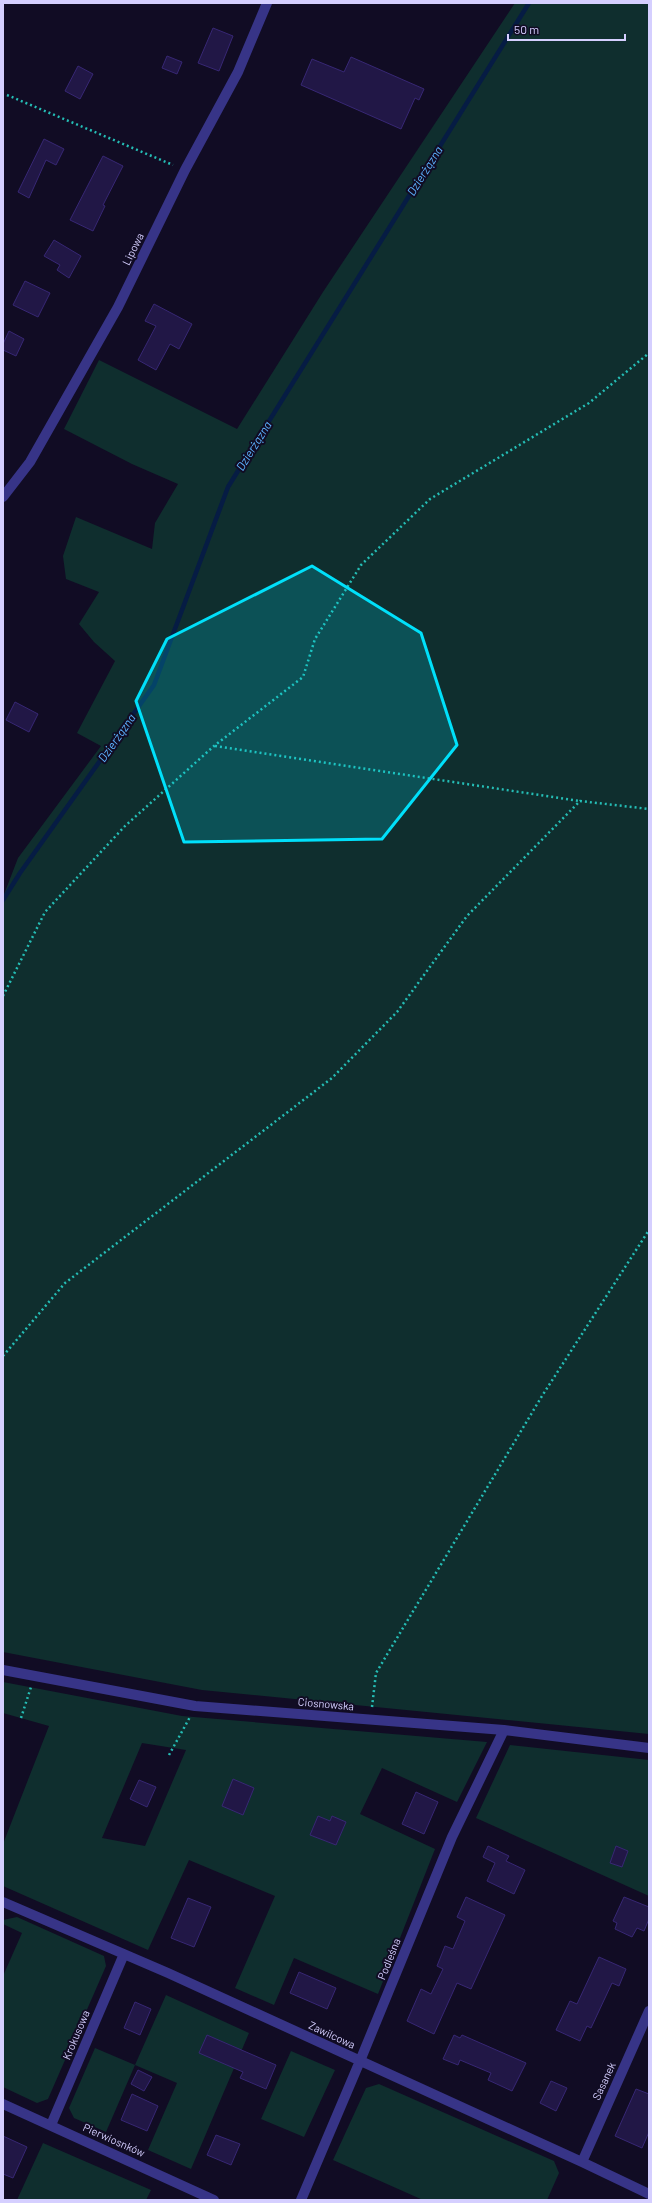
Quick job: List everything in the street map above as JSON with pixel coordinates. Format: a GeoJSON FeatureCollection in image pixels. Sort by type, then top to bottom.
{"type":"FeatureCollection","features":[{"type":"Feature","properties":{"kind":"street","name":"Lipowa"},"geometry":{"type":"LineString","coordinates":[[3,497],[30,462],[118,307],[184,170],[238,72],[267,3]]}},
{"type":"Feature","properties":{"kind":"street","name":"Ciosnowska"},"geometry":{"type":"LineString","coordinates":[[3,1670],[195,1706],[504,1730],[649,1748]]}},
{"type":"Feature","properties":{"kind":"street","name":"Podleśna"},"geometry":{"type":"LineString","coordinates":[[300,2200],[360,2061],[452,1836],[504,1730]]}},
{"type":"Feature","properties":{"kind":"street","name":"Zawilcowa"},"geometry":{"type":"LineString","coordinates":[[3,1902],[124,1954],[582,2162],[649,2194]]}},
{"type":"Feature","properties":{"kind":"street","name":"Krokusowa"},"geometry":{"type":"LineString","coordinates":[[50,2125],[124,1954]]}},
{"type":"Feature","properties":{"kind":"street","name":"Sasanek"},"geometry":{"type":"LineString","coordinates":[[582,2162],[649,2011]]}},
{"type":"Feature","properties":{"kind":"street","name":"Pierwiosnków"},"geometry":{"type":"LineString","coordinates":[[3,2104],[214,2200]]}},
{"type":"Feature","properties":{"kind":"path"},"geometry":{"type":"LineString","coordinates":[[7,95],[184,170]]}},
{"type":"Feature","properties":{"kind":"path"},"geometry":{"type":"LineString","coordinates":[[3,996],[45,912],[125,826],[214,746],[303,678],[315,639],[361,565],[430,499],[589,404],[649,353]]}},
{"type":"Feature","properties":{"kind":"path"},"geometry":{"type":"LineString","coordinates":[[214,746],[580,801],[649,809]]}},
{"type":"Feature","properties":{"kind":"path"},"geometry":{"type":"LineString","coordinates":[[3,1356],[65,1283],[332,1078],[397,1012],[467,916],[580,801]]}},
{"type":"Feature","properties":{"kind":"path"},"geometry":{"type":"LineString","coordinates":[[371,1720],[376,1673],[542,1396],[649,1230]]}},
{"type":"Feature","properties":{"kind":"path"},"geometry":{"type":"LineString","coordinates":[[21,1718],[34,1677]]}},
{"type":"Feature","properties":{"kind":"path"},"geometry":{"type":"LineString","coordinates":[[169,1755],[195,1706]]}},
{"type":"Feature","properties":{"kind":"highlighted area"},"geometry":{"type":"Polygon","coordinates":[[[312,566],[421,633],[457,745],[382,839],[184,842],[136,701],[167,639],[312,566]]]}},
{"type":"Feature","properties":{"kind":"green space"},"geometry":{"type":"Polygon","coordinates":[[[515,3],[649,3],[649,1734],[202,1690],[3,1652],[3,897],[18,858],[101,746],[77,733],[115,661],[94,642],[79,624],[99,592],[66,579],[63,556],[76,517],[152,549],[155,523],[178,484],[132,464],[64,429],[99,360],[237,429],[323,292],[515,3]]]}},
{"type":"Feature","properties":{"kind":"green space"},"geometry":{"type":"Polygon","coordinates":[[[3,1682],[182,1716],[487,1742],[457,1802],[382,1768],[360,1814],[435,1849],[378,1994],[294,1958],[274,2005],[235,1988],[275,1896],[189,1860],[148,1950],[3,1886],[3,1844],[49,1726],[3,1713],[3,1682]],[[142,1743],[102,1838],[145,1846],[186,1750],[142,1743]]]}},
{"type":"Feature","properties":{"kind":"green space"},"geometry":{"type":"Polygon","coordinates":[[[510,1745],[649,1760],[649,1896],[476,1818],[510,1745]]]}},
{"type":"Feature","properties":{"kind":"green space"},"geometry":{"type":"Polygon","coordinates":[[[17,1917],[104,1956],[106,1966],[48,2099],[37,2103],[3,2087],[3,1976],[22,1933],[3,1924],[3,1920],[17,1917]]]}},
{"type":"Feature","properties":{"kind":"green space"},"geometry":{"type":"Polygon","coordinates":[[[166,1995],[249,2033],[191,2169],[148,2150],[177,2083],[135,2065],[166,1995]]]}},
{"type":"Feature","properties":{"kind":"green space"},"geometry":{"type":"Polygon","coordinates":[[[95,2048],[135,2065],[106,2132],[74,2118],[69,2108],[95,2048]]]}},
{"type":"Feature","properties":{"kind":"green space"},"geometry":{"type":"Polygon","coordinates":[[[291,2051],[335,2070],[304,2137],[261,2119],[291,2051]]]}},
{"type":"Feature","properties":{"kind":"green space"},"geometry":{"type":"Polygon","coordinates":[[[379,2084],[554,2161],[559,2173],[547,2200],[423,2200],[333,2160],[366,2088],[379,2084]]]}},
{"type":"Feature","properties":{"kind":"green space"},"geometry":{"type":"Polygon","coordinates":[[[43,2143],[151,2190],[146,2200],[17,2200],[43,2143]]]}},
{"type":"Feature","properties":{"kind":"building"},"geometry":{"type":"Polygon","coordinates":[[[213,28],[233,36],[219,71],[198,63],[213,28]]]}},
{"type":"Feature","properties":{"kind":"building"},"geometry":{"type":"Polygon","coordinates":[[[167,56],[182,62],[177,74],[162,68],[167,56]]]}},
{"type":"Feature","properties":{"kind":"building"},"geometry":{"type":"Polygon","coordinates":[[[351,57],[424,89],[419,100],[415,98],[401,129],[301,85],[312,59],[344,72],[351,57]]]}},
{"type":"Feature","properties":{"kind":"building"},"geometry":{"type":"Polygon","coordinates":[[[78,66],[93,74],[80,99],[65,91],[78,66]]]}},
{"type":"Feature","properties":{"kind":"building"},"geometry":{"type":"Polygon","coordinates":[[[44,139],[64,149],[56,165],[46,160],[29,198],[18,192],[44,139]]]}},
{"type":"Feature","properties":{"kind":"building"},"geometry":{"type":"Polygon","coordinates":[[[103,156],[123,166],[103,205],[105,206],[93,231],[70,220],[103,156]]]}},
{"type":"Feature","properties":{"kind":"building"},"geometry":{"type":"Polygon","coordinates":[[[54,240],[81,256],[69,278],[57,270],[60,265],[44,256],[54,240]]]}},
{"type":"Feature","properties":{"kind":"building"},"geometry":{"type":"Polygon","coordinates":[[[25,281],[50,293],[38,317],[13,305],[25,281]]]}},
{"type":"Feature","properties":{"kind":"building"},"geometry":{"type":"Polygon","coordinates":[[[154,304],[192,324],[179,349],[170,344],[156,370],[138,360],[156,326],[145,321],[154,304]]]}},
{"type":"Feature","properties":{"kind":"building"},"geometry":{"type":"Polygon","coordinates":[[[9,331],[24,339],[16,356],[3,350],[3,344],[9,331]]]}},
{"type":"Feature","properties":{"kind":"building"},"geometry":{"type":"Polygon","coordinates":[[[15,702],[38,714],[29,732],[6,720],[15,702]]]}},
{"type":"Feature","properties":{"kind":"building"},"geometry":{"type":"Polygon","coordinates":[[[233,1779],[254,1788],[243,1815],[222,1806],[233,1779]]]}},
{"type":"Feature","properties":{"kind":"building"},"geometry":{"type":"Polygon","coordinates":[[[139,1780],[156,1787],[147,1807],[130,1799],[139,1780]]]}},
{"type":"Feature","properties":{"kind":"building"},"geometry":{"type":"Polygon","coordinates":[[[416,1792],[438,1802],[424,1834],[402,1824],[416,1792]]]}},
{"type":"Feature","properties":{"kind":"building"},"geometry":{"type":"Polygon","coordinates":[[[318,1816],[330,1821],[332,1816],[346,1822],[336,1845],[310,1835],[318,1816]]]}},
{"type":"Feature","properties":{"kind":"building"},"geometry":{"type":"Polygon","coordinates":[[[488,1846],[509,1856],[506,1861],[525,1870],[514,1894],[487,1881],[495,1863],[483,1857],[488,1846]]]}},
{"type":"Feature","properties":{"kind":"building"},"geometry":{"type":"Polygon","coordinates":[[[616,1846],[628,1851],[622,1867],[610,1863],[616,1846]]]}},
{"type":"Feature","properties":{"kind":"building"},"geometry":{"type":"Polygon","coordinates":[[[466,1897],[505,1915],[471,1989],[457,1983],[434,2034],[407,2021],[421,1989],[431,1994],[443,1969],[437,1966],[445,1946],[453,1949],[465,1921],[457,1917],[466,1897]]]}},
{"type":"Feature","properties":{"kind":"building"},"geometry":{"type":"Polygon","coordinates":[[[624,1897],[649,1907],[649,1919],[644,1931],[637,1928],[632,1937],[615,1929],[617,1923],[613,1921],[624,1897]]]}},
{"type":"Feature","properties":{"kind":"building"},"geometry":{"type":"Polygon","coordinates":[[[188,1898],[211,1907],[194,1947],[171,1938],[188,1898]]]}},
{"type":"Feature","properties":{"kind":"building"},"geometry":{"type":"Polygon","coordinates":[[[599,1957],[626,1969],[619,1986],[612,1983],[591,2028],[587,2026],[580,2041],[556,2030],[570,2001],[577,2004],[599,1957]]]}},
{"type":"Feature","properties":{"kind":"building"},"geometry":{"type":"Polygon","coordinates":[[[299,1972],[336,1988],[327,2009],[290,1993],[299,1972]]]}},
{"type":"Feature","properties":{"kind":"building"},"geometry":{"type":"Polygon","coordinates":[[[135,2002],[151,2009],[140,2035],[124,2028],[135,2002]]]}},
{"type":"Feature","properties":{"kind":"building"},"geometry":{"type":"Polygon","coordinates":[[[207,2035],[276,2065],[266,2089],[240,2078],[243,2072],[199,2053],[207,2035]]]}},
{"type":"Feature","properties":{"kind":"building"},"geometry":{"type":"Polygon","coordinates":[[[454,2035],[460,2038],[462,2035],[526,2063],[512,2091],[488,2080],[491,2073],[460,2060],[458,2065],[443,2059],[454,2035]]]}},
{"type":"Feature","properties":{"kind":"building"},"geometry":{"type":"Polygon","coordinates":[[[138,2070],[152,2077],[144,2091],[131,2084],[138,2070]]]}},
{"type":"Feature","properties":{"kind":"building"},"geometry":{"type":"Polygon","coordinates":[[[551,2081],[567,2088],[556,2111],[540,2103],[551,2081]]]}},
{"type":"Feature","properties":{"kind":"building"},"geometry":{"type":"Polygon","coordinates":[[[636,2089],[649,2094],[649,2132],[642,2148],[615,2136],[636,2089]]]}},
{"type":"Feature","properties":{"kind":"building"},"geometry":{"type":"Polygon","coordinates":[[[132,2094],[158,2106],[147,2131],[121,2120],[132,2094]]]}},
{"type":"Feature","properties":{"kind":"building"},"geometry":{"type":"Polygon","coordinates":[[[216,2135],[240,2144],[231,2165],[207,2155],[216,2135]]]}},
{"type":"Feature","properties":{"kind":"building"},"geometry":{"type":"Polygon","coordinates":[[[3,2136],[27,2147],[13,2178],[3,2174],[3,2136]]]}},
{"type":"Feature","properties":{"kind":"waterway","name":"Dzierżązna"},"geometry":{"type":"LineString","coordinates":[[3,900],[20,873],[154,685],[228,487],[529,3]]}}]}
